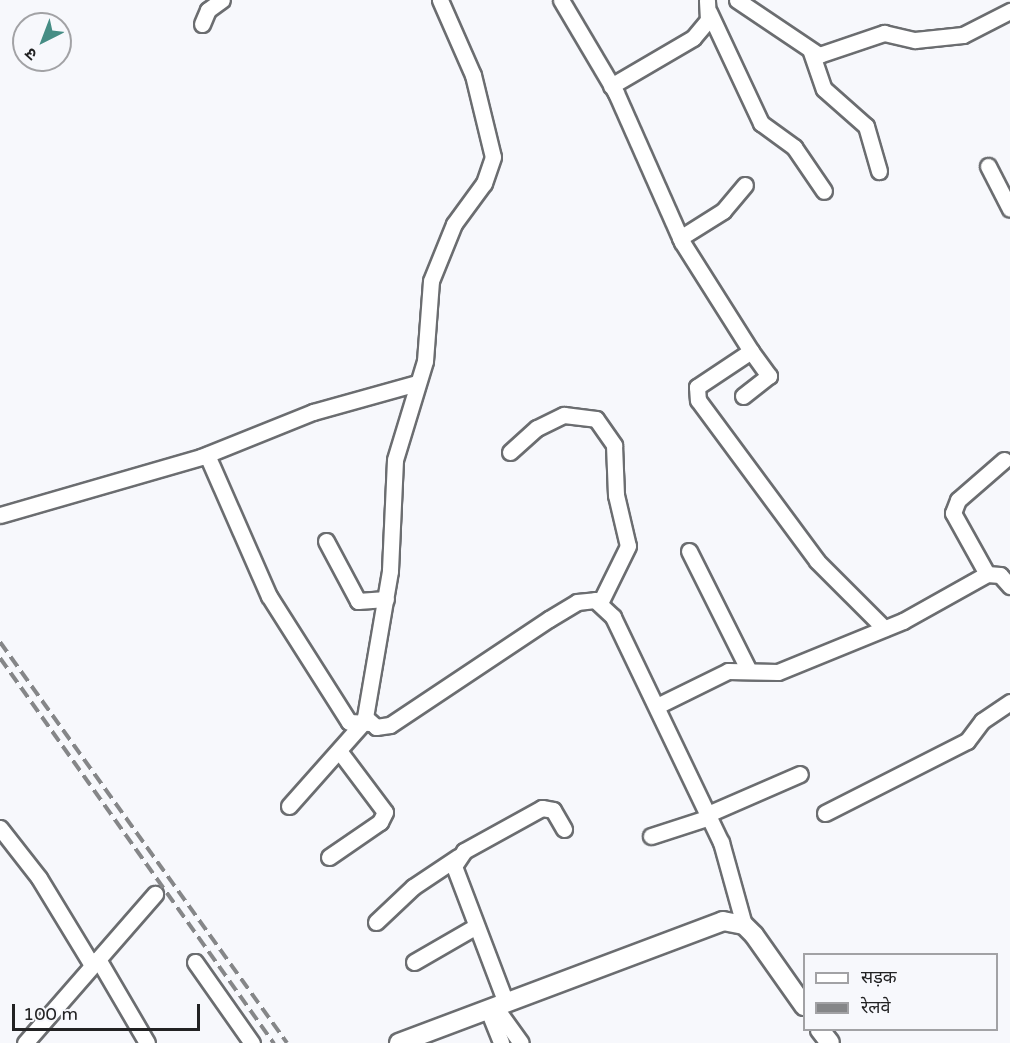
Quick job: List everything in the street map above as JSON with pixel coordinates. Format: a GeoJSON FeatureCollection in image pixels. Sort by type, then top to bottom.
{"type":"FeatureCollection","features":[{"type":"Feature","properties":{"kind":"street"},"geometry":{"type":"LineString","coordinates":[[202,24],[208,10],[222,0]]}},
{"type":"Feature","properties":{"kind":"street"},"geometry":{"type":"LineString","coordinates":[[365,724],[363,711],[386,599],[395,460],[428,345],[437,260],[454,224],[484,183],[493,157],[473,75],[440,0]]}},
{"type":"Feature","properties":{"kind":"street"},"geometry":{"type":"LineString","coordinates":[[561,0],[611,86],[680,238],[770,376],[743,396]]}},
{"type":"Feature","properties":{"kind":"street"},"geometry":{"type":"LineString","coordinates":[[737,0],[811,52],[827,53],[884,33],[915,40],[963,35],[1010,11]]}},
{"type":"Feature","properties":{"kind":"street"},"geometry":{"type":"LineString","coordinates":[[611,86],[680,49],[702,29],[708,6]]}},
{"type":"Feature","properties":{"kind":"street"},"geometry":{"type":"LineString","coordinates":[[708,6],[761,123],[794,147],[824,191]]}},
{"type":"Feature","properties":{"kind":"street"},"geometry":{"type":"LineString","coordinates":[[811,52],[824,89],[866,126],[879,171]]}},
{"type":"Feature","properties":{"kind":"street"},"geometry":{"type":"LineString","coordinates":[[988,166],[1010,209]]}},
{"type":"Feature","properties":{"kind":"street"},"geometry":{"type":"LineString","coordinates":[[680,238],[723,211],[745,185]]}},
{"type":"Feature","properties":{"kind":"street"},"geometry":{"type":"LineString","coordinates":[[752,351],[697,387],[698,400],[817,561],[884,628]]}},
{"type":"Feature","properties":{"kind":"street"},"geometry":{"type":"LineString","coordinates":[[0,515],[207,454],[332,406],[417,383]]}},
{"type":"Feature","properties":{"kind":"street"},"geometry":{"type":"LineString","coordinates":[[510,452],[537,428],[564,415],[596,419],[614,446],[616,495],[628,546],[600,603]]}},
{"type":"Feature","properties":{"kind":"street"},"geometry":{"type":"LineString","coordinates":[[207,454],[265,589],[342,712],[365,724],[390,725],[578,602],[600,603],[613,617],[709,815],[732,874],[744,926],[803,1005]]}},
{"type":"Feature","properties":{"kind":"street"},"geometry":{"type":"LineString","coordinates":[[987,574],[953,513],[958,500],[1004,460]]}},
{"type":"Feature","properties":{"kind":"street"},"geometry":{"type":"LineString","coordinates":[[326,541],[358,601],[386,599]]}},
{"type":"Feature","properties":{"kind":"street"},"geometry":{"type":"LineString","coordinates":[[689,550],[749,671]]}},
{"type":"Feature","properties":{"kind":"street"},"geometry":{"type":"LineString","coordinates":[[657,706],[728,671],[778,672],[884,628],[987,574],[1008,578]]}},
{"type":"Feature","properties":{"kind":"street"},"geometry":{"type":"LineString","coordinates":[[825,813],[967,741],[1010,702]]}},
{"type":"Feature","properties":{"kind":"street"},"geometry":{"type":"LineString","coordinates":[[289,806],[365,724]]}},
{"type":"Feature","properties":{"kind":"street"},"geometry":{"type":"LineString","coordinates":[[329,856],[380,822],[385,812],[340,752]]}},
{"type":"Feature","properties":{"kind":"street"},"geometry":{"type":"LineString","coordinates":[[651,836],[709,815],[800,774]]}},
{"type":"Feature","properties":{"kind":"street"},"geometry":{"type":"LineString","coordinates":[[376,922],[413,887],[458,857],[542,808],[554,810],[564,829]]}},
{"type":"Feature","properties":{"kind":"street"},"geometry":{"type":"LineString","coordinates":[[0,830],[39,879],[96,962],[147,1043]]}},
{"type":"Feature","properties":{"kind":"street"},"geometry":{"type":"LineString","coordinates":[[458,857],[454,873],[473,927],[496,1007],[501,1043]]}},
{"type":"Feature","properties":{"kind":"street"},"geometry":{"type":"LineString","coordinates":[[25,1043],[155,894]]}},
{"type":"Feature","properties":{"kind":"street"},"geometry":{"type":"LineString","coordinates":[[409,1041],[707,926],[723,921],[744,926]]}},
{"type":"Feature","properties":{"kind":"street"},"geometry":{"type":"LineString","coordinates":[[414,962],[473,927]]}},
{"type":"Feature","properties":{"kind":"street"},"geometry":{"type":"LineString","coordinates":[[195,962],[252,1043]]}},
{"type":"Feature","properties":{"kind":"street"},"geometry":{"type":"LineString","coordinates":[[496,1007],[521,1043]]}},
{"type":"Feature","properties":{"kind":"railway"},"geometry":{"type":"LineString","coordinates":[[0,642],[287,1043]]}},
{"type":"Feature","properties":{"kind":"railway"},"geometry":{"type":"LineString","coordinates":[[0,658],[274,1043]]}}]}
